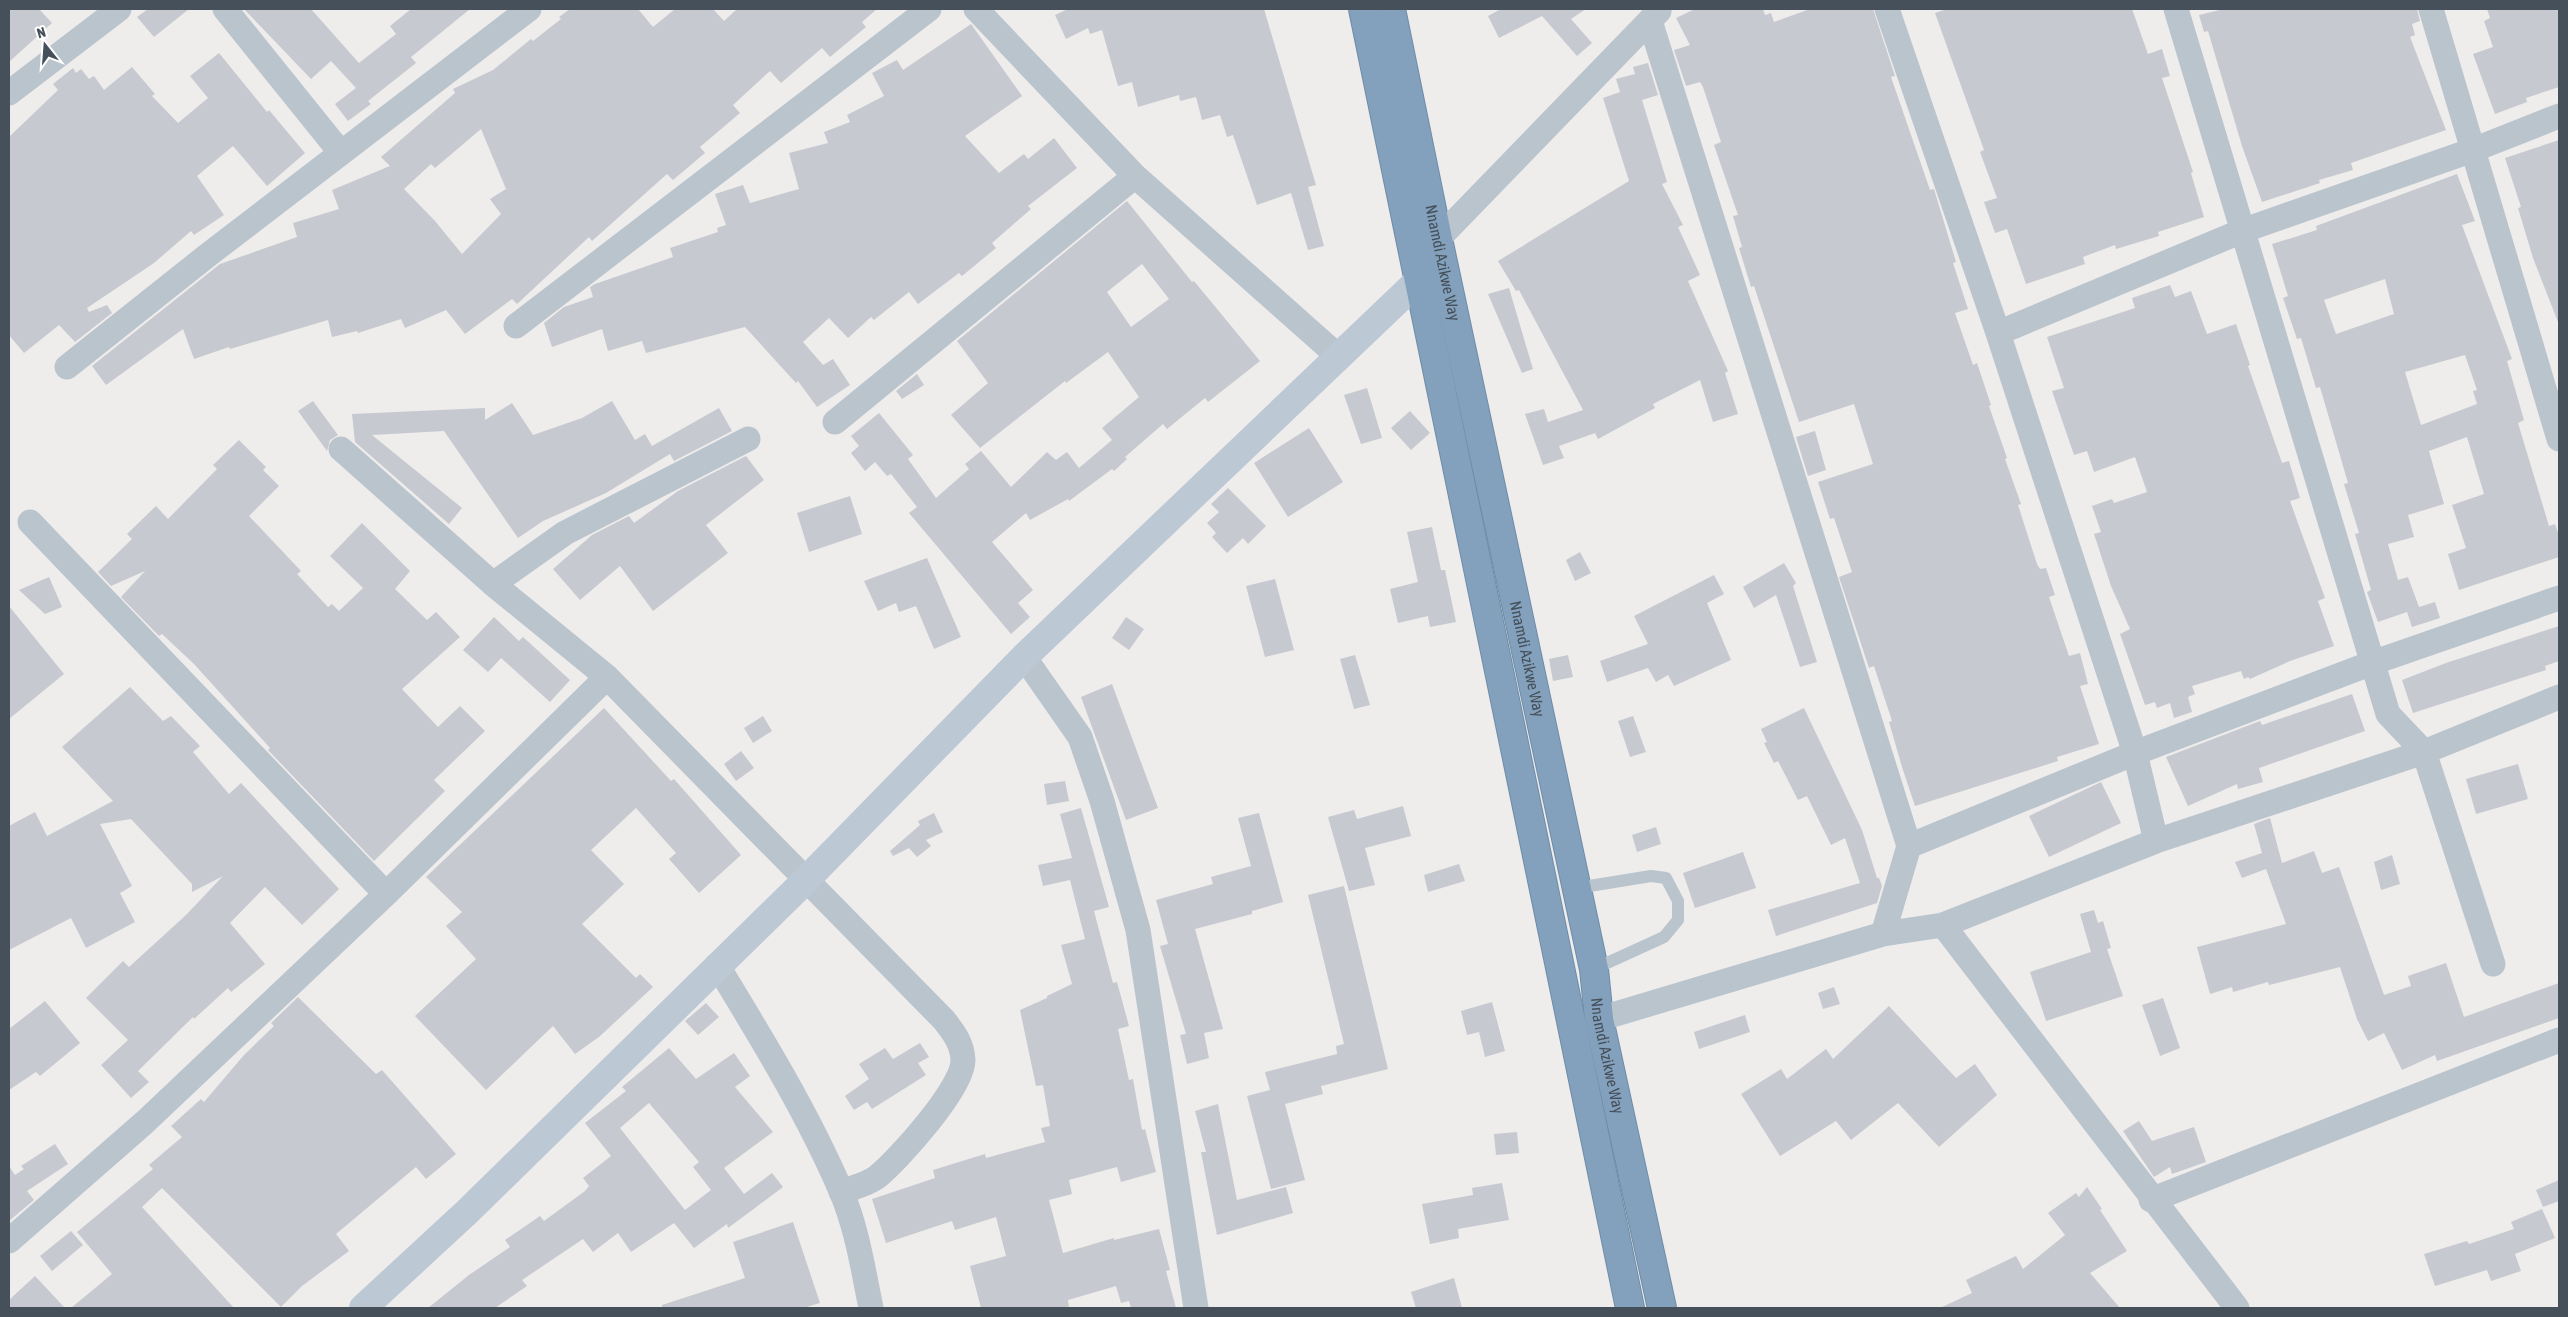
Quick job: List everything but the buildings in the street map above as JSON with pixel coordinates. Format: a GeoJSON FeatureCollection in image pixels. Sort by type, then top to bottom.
{"type":"FeatureCollection","features":[{"type":"Feature","properties":{"kind":"highway","name":"Nnamdi Azikwe Way"},"geometry":{"type":"LineString","coordinates":[[1364,9],[1630,1308]]}},
{"type":"Feature","properties":{"kind":"highway","name":"Nnamdi Azikwe Way"},"geometry":{"type":"LineString","coordinates":[[1391,9],[1594,969],[1600,1019],[1662,1308]]}},
{"type":"Feature","properties":{"kind":"street"},"geometry":{"type":"LineString","coordinates":[[9,93],[119,9]]}},
{"type":"Feature","properties":{"kind":"street"},"geometry":{"type":"LineString","coordinates":[[224,9],[341,153]]}},
{"type":"Feature","properties":{"kind":"street"},"geometry":{"type":"LineString","coordinates":[[67,367],[529,9]]}},
{"type":"Feature","properties":{"kind":"street"},"geometry":{"type":"LineString","coordinates":[[516,326],[929,9]]}},
{"type":"Feature","properties":{"kind":"street"},"geometry":{"type":"LineString","coordinates":[[976,9],[1135,176],[1338,356]]}},
{"type":"Feature","properties":{"kind":"street"},"geometry":{"type":"LineString","coordinates":[[1886,9],[1998,333],[2135,753],[2156,841]]}},
{"type":"Feature","properties":{"kind":"street"},"geometry":{"type":"LineString","coordinates":[[2176,9],[2388,714],[2424,752],[2493,964]]}},
{"type":"Feature","properties":{"kind":"street"},"geometry":{"type":"LineString","coordinates":[[2431,9],[2559,439]]}},
{"type":"Feature","properties":{"kind":"street"},"geometry":{"type":"LineString","coordinates":[[1438,238],[1655,15],[1910,846],[1883,934]]}},
{"type":"Feature","properties":{"kind":"street"},"geometry":{"type":"LineString","coordinates":[[1998,333],[2242,231],[2473,150],[2559,116]]}},
{"type":"Feature","properties":{"kind":"street"},"geometry":{"type":"LineString","coordinates":[[835,422],[1135,176]]}},
{"type":"Feature","properties":{"kind":"street"},"geometry":{"type":"LineString","coordinates":[[362,1308],[467,1212],[717,965],[806,880],[1024,658],[1419,280]]}},
{"type":"Feature","properties":{"kind":"street"},"geometry":{"type":"LineString","coordinates":[[493,584],[565,533],[748,439]]}},
{"type":"Feature","properties":{"kind":"street"},"geometry":{"type":"LineString","coordinates":[[341,449],[493,584],[607,677],[944,1020],[960,1041],[963,1063],[948,1095],[918,1137],[876,1178],[842,1192]]}},
{"type":"Feature","properties":{"kind":"street"},"geometry":{"type":"LineString","coordinates":[[30,522],[386,894]]}},
{"type":"Feature","properties":{"kind":"street"},"geometry":{"type":"LineString","coordinates":[[1910,846],[2135,753],[2372,663],[2559,598]]}},
{"type":"Feature","properties":{"kind":"street"},"geometry":{"type":"LineString","coordinates":[[1024,658],[1080,737],[1102,801],[1138,930],[1196,1308]]}},
{"type":"Feature","properties":{"kind":"street"},"geometry":{"type":"LineString","coordinates":[[9,1241],[145,1122],[386,894],[607,677]]}},
{"type":"Feature","properties":{"kind":"street"},"geometry":{"type":"LineString","coordinates":[[1600,1019],[1883,934],[1943,925],[2156,841],[2424,752],[2559,697]]}},
{"type":"Feature","properties":{"kind":"street"},"geometry":{"type":"LineString","coordinates":[[1943,925],[2151,1200],[2236,1308]]}},
{"type":"Feature","properties":{"kind":"street"},"geometry":{"type":"LineString","coordinates":[[717,965],[791,1087],[842,1192],[857,1239],[872,1308]]}},
{"type":"Feature","properties":{"kind":"street"},"geometry":{"type":"LineString","coordinates":[[2151,1200],[2559,1040]]}},
{"type":"Feature","properties":{"kind":"lane"},"geometry":{"type":"LineString","coordinates":[[1577,888],[1651,876],[1666,878],[1678,901],[1678,920],[1664,936],[1594,969]]}}]}
